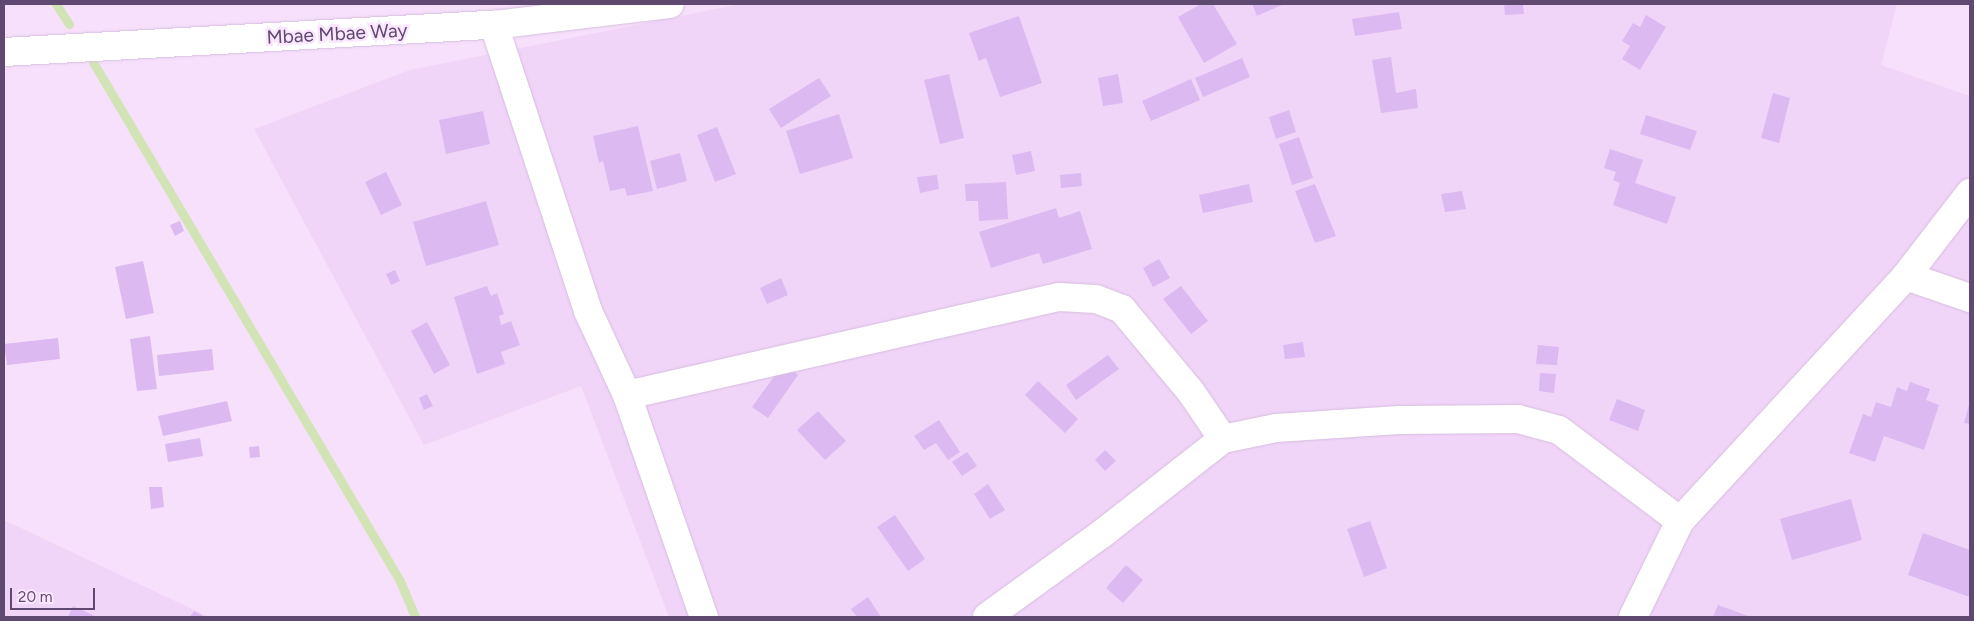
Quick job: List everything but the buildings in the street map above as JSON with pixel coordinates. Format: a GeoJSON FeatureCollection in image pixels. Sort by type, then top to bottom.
{"type":"FeatureCollection","features":[{"type":"Feature","properties":{"kind":"street","name":"Mbae Mbae Way"},"geometry":{"type":"LineString","coordinates":[[4,52],[494,25],[670,4]]}},
{"type":"Feature","properties":{"kind":"street"},"geometry":{"type":"LineString","coordinates":[[494,25],[588,311],[627,396],[704,617]]}},
{"type":"Feature","properties":{"kind":"street"},"geometry":{"type":"LineString","coordinates":[[1633,617],[1680,521],[1906,276],[1970,194]]}},
{"type":"Feature","properties":{"kind":"street"},"geometry":{"type":"LineString","coordinates":[[1906,276],[1970,298]]}},
{"type":"Feature","properties":{"kind":"street"},"geometry":{"type":"LineString","coordinates":[[627,396],[1059,297],[1096,299],[1122,309],[1191,392],[1223,439]]}},
{"type":"Feature","properties":{"kind":"street"},"geometry":{"type":"LineString","coordinates":[[987,617],[1103,532],[1223,439],[1276,428],[1399,420],[1518,419],[1559,430],[1680,521]]}},
{"type":"Feature","properties":{"kind":"shaded area"},"geometry":{"type":"Polygon","coordinates":[[[740,4],[1897,4],[1881,65],[1970,96],[1970,617],[669,617],[581,386],[424,445],[254,129],[410,70],[740,4]]]}},
{"type":"Feature","properties":{"kind":"shaded area"},"geometry":{"type":"Polygon","coordinates":[[[4,520],[209,617],[4,617],[4,520]]]}},
{"type":"Feature","properties":{"kind":"waterway"},"geometry":{"type":"LineString","coordinates":[[56,4],[69,24]]}},
{"type":"Feature","properties":{"kind":"waterway"},"geometry":{"type":"LineString","coordinates":[[93,62],[400,581],[415,617]]}}]}
